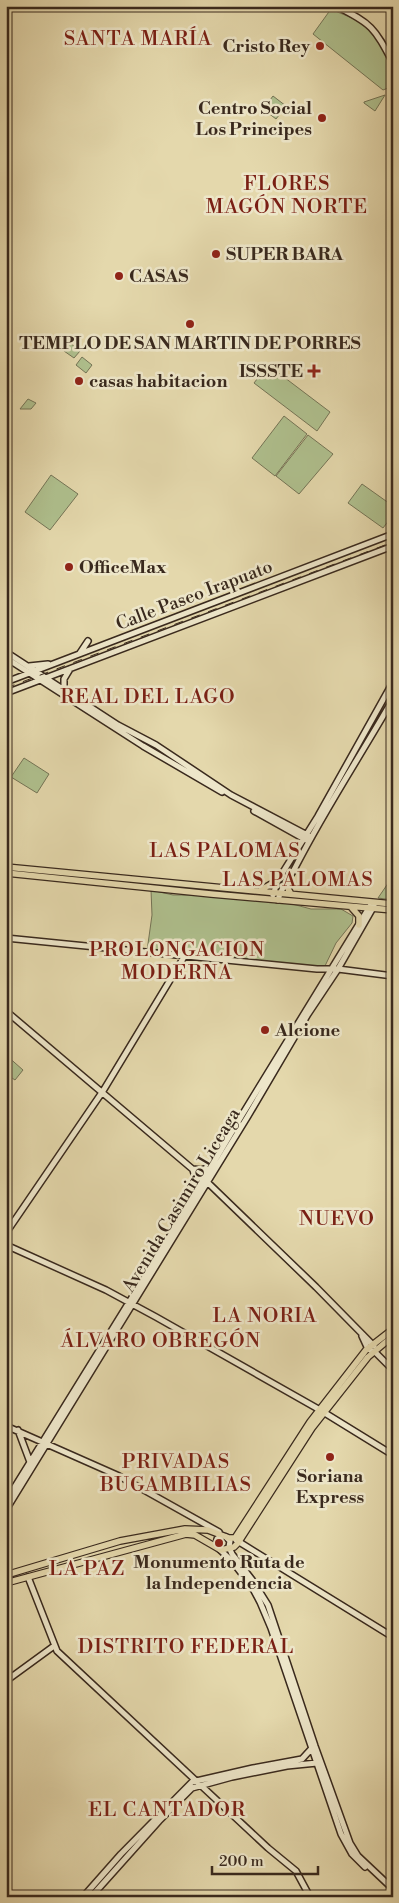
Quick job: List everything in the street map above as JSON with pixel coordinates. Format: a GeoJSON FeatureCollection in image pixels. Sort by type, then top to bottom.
{"type":"FeatureCollection","features":[{"type":"Feature","properties":{"kind":"main road"},"geometry":{"type":"LineString","coordinates":[[336,6],[368,24],[380,38],[393,63]]}},
{"type":"Feature","properties":{"kind":"main road","name":"Calle Paseo Irapuato"},"geometry":{"type":"LineString","coordinates":[[6,682],[393,534]]}},
{"type":"Feature","properties":{"kind":"main road","name":"Calle Paseo Irapuato"},"geometry":{"type":"LineString","coordinates":[[6,694],[393,546]]}},
{"type":"Feature","properties":{"kind":"main road"},"geometry":{"type":"LineString","coordinates":[[80,653],[88,641]]}},
{"type":"Feature","properties":{"kind":"main road"},"geometry":{"type":"LineString","coordinates":[[6,655],[17,658],[118,725],[137,733],[232,795],[307,838]]}},
{"type":"Feature","properties":{"kind":"main road"},"geometry":{"type":"LineString","coordinates":[[6,655],[30,673],[143,746],[265,818],[307,838]]}},
{"type":"Feature","properties":{"kind":"main road"},"geometry":{"type":"LineString","coordinates":[[29,666],[51,664]]}},
{"type":"Feature","properties":{"kind":"main road"},"geometry":{"type":"LineString","coordinates":[[64,689],[64,679],[70,669]]}},
{"type":"Feature","properties":{"kind":"main road"},"geometry":{"type":"LineString","coordinates":[[276,892],[286,882],[307,838],[393,682]]}},
{"type":"Feature","properties":{"kind":"main road"},"geometry":{"type":"LineString","coordinates":[[275,900],[278,880],[307,838],[393,699]]}},
{"type":"Feature","properties":{"kind":"main road"},"geometry":{"type":"LineString","coordinates":[[6,867],[212,888],[260,890],[372,905],[393,910]]}},
{"type":"Feature","properties":{"kind":"main road"},"geometry":{"type":"LineString","coordinates":[[6,873],[351,907],[393,904]]}},
{"type":"Feature","properties":{"kind":"main road"},"geometry":{"type":"LineString","coordinates":[[260,890],[278,880]]}},
{"type":"Feature","properties":{"kind":"main road"},"geometry":{"type":"LineString","coordinates":[[286,882],[291,894]]}},
{"type":"Feature","properties":{"kind":"main road","name":"Avenida Casimiro Liceaga"},"geometry":{"type":"LineString","coordinates":[[6,1501],[131,1303],[308,1014],[372,905]]}},
{"type":"Feature","properties":{"kind":"main road","name":"Avenida Casimiro Liceaga"},"geometry":{"type":"LineString","coordinates":[[213,1167],[325,982],[342,961],[372,905]]}},
{"type":"Feature","properties":{"kind":"main road"},"geometry":{"type":"LineString","coordinates":[[351,907],[360,916],[359,925]]}},
{"type":"Feature","properties":{"kind":"main road"},"geometry":{"type":"LineString","coordinates":[[6,938],[184,957],[335,969],[393,976]]}},
{"type":"Feature","properties":{"kind":"main road"},"geometry":{"type":"LineString","coordinates":[[6,1233],[103,1091],[184,957]]}},
{"type":"Feature","properties":{"kind":"main road"},"geometry":{"type":"LineString","coordinates":[[342,961],[346,971]]}},
{"type":"Feature","properties":{"kind":"main road"},"geometry":{"type":"LineString","coordinates":[[317,969],[323,974],[325,982]]}},
{"type":"Feature","properties":{"kind":"main road"},"geometry":{"type":"LineString","coordinates":[[6,1011],[103,1091],[217,1191],[316,1287],[393,1370]]}},
{"type":"Feature","properties":{"kind":"main road"},"geometry":{"type":"LineString","coordinates":[[192,1168],[202,1170],[213,1167],[217,1191]]}},
{"type":"Feature","properties":{"kind":"main road"},"geometry":{"type":"LineString","coordinates":[[192,1168],[198,1189]]}},
{"type":"Feature","properties":{"kind":"main road","name":"Avenida Casimiro Liceaga"},"geometry":{"type":"LineString","coordinates":[[131,1303],[205,1180]]}},
{"type":"Feature","properties":{"kind":"main road"},"geometry":{"type":"LineString","coordinates":[[6,1244],[131,1303],[322,1411],[393,1455]]}},
{"type":"Feature","properties":{"kind":"main road"},"geometry":{"type":"LineString","coordinates":[[219,1549],[224,1550],[234,1547],[322,1411],[393,1329]]}},
{"type":"Feature","properties":{"kind":"main road"},"geometry":{"type":"LineString","coordinates":[[373,1350],[393,1336]]}},
{"type":"Feature","properties":{"kind":"main road"},"geometry":{"type":"LineString","coordinates":[[6,1426],[119,1476],[207,1524],[230,1541],[229,1547],[268,1605],[273,1617],[314,1750],[350,1843],[370,1870],[393,1893]]}},
{"type":"Feature","properties":{"kind":"main road"},"geometry":{"type":"LineString","coordinates":[[18,1430],[33,1468]]}},
{"type":"Feature","properties":{"kind":"main road","name":"Avenida Casimiro Liceaga"},"geometry":{"type":"LineString","coordinates":[[6,1510],[33,1468],[45,1442]]}},
{"type":"Feature","properties":{"kind":"main road"},"geometry":{"type":"LineString","coordinates":[[6,1575],[120,1542],[185,1529],[208,1530],[237,1540],[393,1637]]}},
{"type":"Feature","properties":{"kind":"main road"},"geometry":{"type":"LineString","coordinates":[[6,1583],[186,1534],[195,1535],[219,1549],[254,1586]]}},
{"type":"Feature","properties":{"kind":"main road"},"geometry":{"type":"LineString","coordinates":[[219,1549],[216,1543],[217,1539],[224,1536]]}},
{"type":"Feature","properties":{"kind":"main road"},"geometry":{"type":"LineString","coordinates":[[28,1577],[54,1646],[68,1662],[268,1848],[290,1864],[296,1871],[310,1897]]}},
{"type":"Feature","properties":{"kind":"main road"},"geometry":{"type":"LineString","coordinates":[[6,1681],[54,1646]]}},
{"type":"Feature","properties":{"kind":"main road"},"geometry":{"type":"LineString","coordinates":[[314,1750],[346,1845],[357,1860],[393,1889]]}},
{"type":"Feature","properties":{"kind":"main road"},"geometry":{"type":"LineString","coordinates":[[304,1763],[314,1750]]}},
{"type":"Feature","properties":{"kind":"main road"},"geometry":{"type":"LineString","coordinates":[[83,1897],[138,1836],[189,1785],[302,1759],[314,1750]]}},
{"type":"Feature","properties":{"kind":"main road"},"geometry":{"type":"LineString","coordinates":[[90,1897],[159,1821],[198,1783],[304,1763],[317,1763]]}},
{"type":"Feature","properties":{"kind":"green space"},"geometry":{"type":"Polygon","coordinates":[[[331,9],[360,23],[375,37],[388,61],[393,86],[383,90],[313,34],[331,9]]]}},
{"type":"Feature","properties":{"kind":"green space"},"geometry":{"type":"Polygon","coordinates":[[[385,95],[375,111],[364,103],[364,102],[385,95]]]}},
{"type":"Feature","properties":{"kind":"green space"},"geometry":{"type":"Polygon","coordinates":[[[273,96],[286,106],[276,119],[263,109],[273,96]]]}},
{"type":"Feature","properties":{"kind":"green space"},"geometry":{"type":"Polygon","coordinates":[[[58,335],[67,341],[62,349],[53,343],[58,335]]]}},
{"type":"Feature","properties":{"kind":"green space"},"geometry":{"type":"Polygon","coordinates":[[[70,343],[80,351],[74,358],[64,351],[70,343]]]}},
{"type":"Feature","properties":{"kind":"green space"},"geometry":{"type":"Polygon","coordinates":[[[82,357],[92,365],[86,373],[76,365],[82,357]]]}},
{"type":"Feature","properties":{"kind":"green space"},"geometry":{"type":"Polygon","coordinates":[[[268,365],[330,412],[317,431],[254,383],[268,365]]]}},
{"type":"Feature","properties":{"kind":"green space"},"geometry":{"type":"Polygon","coordinates":[[[28,399],[36,403],[31,409],[20,409],[28,399]]]}},
{"type":"Feature","properties":{"kind":"green space"},"geometry":{"type":"Polygon","coordinates":[[[284,416],[307,434],[275,476],[252,458],[284,416]]]}},
{"type":"Feature","properties":{"kind":"green space"},"geometry":{"type":"Polygon","coordinates":[[[308,435],[333,454],[299,494],[276,476],[308,435]]]}},
{"type":"Feature","properties":{"kind":"green space"},"geometry":{"type":"Polygon","coordinates":[[[51,475],[78,494],[50,530],[25,512],[51,475]]]}},
{"type":"Feature","properties":{"kind":"green space"},"geometry":{"type":"Polygon","coordinates":[[[362,484],[393,506],[393,515],[383,528],[348,503],[362,484]]]}},
{"type":"Feature","properties":{"kind":"green space"},"geometry":{"type":"Polygon","coordinates":[[[24,758],[49,774],[37,793],[11,777],[24,758]]]}},
{"type":"Feature","properties":{"kind":"green space"},"geometry":{"type":"Polygon","coordinates":[[[393,876],[393,900],[378,898],[393,876]]]}},
{"type":"Feature","properties":{"kind":"green space"},"geometry":{"type":"Polygon","coordinates":[[[151,890],[173,895],[201,895],[281,901],[311,909],[341,909],[353,916],[352,923],[336,943],[324,968],[218,958],[173,949],[147,951],[152,915],[151,890]]]}},
{"type":"Feature","properties":{"kind":"green space"},"geometry":{"type":"Polygon","coordinates":[[[6,1055],[23,1070],[15,1080],[6,1074],[6,1055]]]}},
{"type":"Feature","properties":{"kind":"railway"},"geometry":{"type":"LineString","coordinates":[[6,688],[393,542]]}},
{"type":"Feature","properties":{"kind":"place","name":"Cristo Rey"},"geometry":{"type":"Point","coordinates":[320,46]}},
{"type":"Feature","properties":{"kind":"place","name":"Centro Social Los Principes"},"geometry":{"type":"Point","coordinates":[322,118]}},
{"type":"Feature","properties":{"kind":"place","name":"SUPER BARA"},"geometry":{"type":"Point","coordinates":[216,254]}},
{"type":"Feature","properties":{"kind":"place","name":"CASAS"},"geometry":{"type":"Point","coordinates":[119,276]}},
{"type":"Feature","properties":{"kind":"place","name":"TEMPLO DE SAN MARTIN DE PORRES"},"geometry":{"type":"Point","coordinates":[190,324]}},
{"type":"Feature","properties":{"kind":"place","name":"ISSSTE"},"geometry":{"type":"Point","coordinates":[314,371]}},
{"type":"Feature","properties":{"kind":"place","name":"casas habitacion"},"geometry":{"type":"Point","coordinates":[79,381]}},
{"type":"Feature","properties":{"kind":"place","name":"OfficeMax"},"geometry":{"type":"Point","coordinates":[69,567]}},
{"type":"Feature","properties":{"kind":"place","name":"Alcione"},"geometry":{"type":"Point","coordinates":[265,1030]}},
{"type":"Feature","properties":{"kind":"place","name":"Soriana Express"},"geometry":{"type":"Point","coordinates":[330,1457]}},
{"type":"Feature","properties":{"kind":"place","name":"Monumento Ruta de la Independencia"},"geometry":{"type":"Point","coordinates":[219,1543]}},
{"type":"Feature","properties":{"kind":"district","name":"SANTA MARÍA"},"geometry":{"type":"Point","coordinates":[138,38]}},
{"type":"Feature","properties":{"kind":"district","name":"FLORES MAGÓN NORTE"},"geometry":{"type":"Point","coordinates":[287,194]}},
{"type":"Feature","properties":{"kind":"district","name":"REAL DEL LAGO"},"geometry":{"type":"Point","coordinates":[148,696]}},
{"type":"Feature","properties":{"kind":"district","name":"LAS PALOMAS"},"geometry":{"type":"Point","coordinates":[225,850]}},
{"type":"Feature","properties":{"kind":"district","name":"LAS PALOMAS"},"geometry":{"type":"Point","coordinates":[298,879]}},
{"type":"Feature","properties":{"kind":"district","name":"PROLONGACION MODERNA"},"geometry":{"type":"Point","coordinates":[177,960]}},
{"type":"Feature","properties":{"kind":"district","name":"NUEVO"},"geometry":{"type":"Point","coordinates":[337,1218]}},
{"type":"Feature","properties":{"kind":"district","name":"LA NORIA"},"geometry":{"type":"Point","coordinates":[265,1315]}},
{"type":"Feature","properties":{"kind":"district","name":"ÁLVARO OBREGÓN"},"geometry":{"type":"Point","coordinates":[161,1340]}},
{"type":"Feature","properties":{"kind":"district","name":"PRIVADAS BUGAMBILIAS"},"geometry":{"type":"Point","coordinates":[176,1472]}},
{"type":"Feature","properties":{"kind":"district","name":"LA PAZ"},"geometry":{"type":"Point","coordinates":[87,1568]}},
{"type":"Feature","properties":{"kind":"district","name":"DISTRITO FEDERAL"},"geometry":{"type":"Point","coordinates":[186,1646]}},
{"type":"Feature","properties":{"kind":"district","name":"EL CANTADOR"},"geometry":{"type":"Point","coordinates":[167,1809]}}]}
